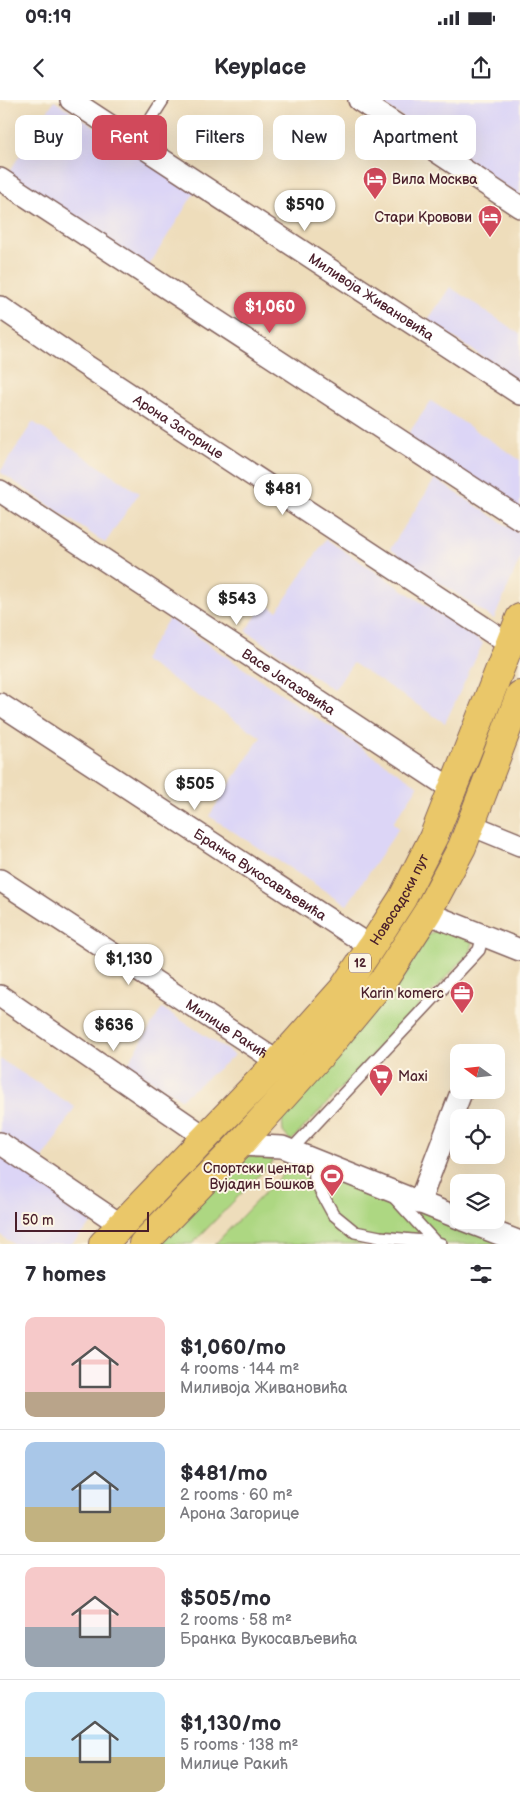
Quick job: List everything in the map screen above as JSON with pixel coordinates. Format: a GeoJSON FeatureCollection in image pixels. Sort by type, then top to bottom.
{"type":"FeatureCollection","features":[{"type":"Feature","properties":{"kind":"main road","name":"Новосадски пут"},"geometry":{"type":"LineString","coordinates":[[112,1234],[278,1062],[343,989],[371,947],[402,900],[433,838],[454,790],[520,618]]}},
{"type":"Feature","properties":{"kind":"main road","name":"Новосадски пут"},"geometry":{"type":"LineString","coordinates":[[143,1244],[239,1145],[327,1048],[384,978],[427,913],[454,864],[471,826],[520,695]]}},
{"type":"Feature","properties":{"kind":"street","name":"Миливоја Живановића"},"geometry":{"type":"LineString","coordinates":[[71,100],[93,115]]}},
{"type":"Feature","properties":{"kind":"street"},"geometry":{"type":"LineString","coordinates":[[359,100],[520,207]]}},
{"type":"Feature","properties":{"kind":"street","name":"Миливоја Живановића"},"geometry":{"type":"LineString","coordinates":[[160,160],[520,394]]}},
{"type":"Feature","properties":{"kind":"street"},"geometry":{"type":"LineString","coordinates":[[0,179],[520,519]]}},
{"type":"Feature","properties":{"kind":"street","name":"Арона Загорице"},"geometry":{"type":"LineString","coordinates":[[0,307],[510,644]]}},
{"type":"Feature","properties":{"kind":"street","name":"Васе Јагазовића"},"geometry":{"type":"LineString","coordinates":[[0,492],[454,790]]}},
{"type":"Feature","properties":{"kind":"street","name":"Бранка Вукосављевића"},"geometry":{"type":"LineString","coordinates":[[0,704],[371,947]]}},
{"type":"Feature","properties":{"kind":"street"},"geometry":{"type":"LineString","coordinates":[[471,826],[520,845]]}},
{"type":"Feature","properties":{"kind":"street","name":"Милице Ракић"},"geometry":{"type":"LineString","coordinates":[[0,880],[278,1062]]}},
{"type":"Feature","properties":{"kind":"street"},"geometry":{"type":"LineString","coordinates":[[427,913],[520,950]]}},
{"type":"Feature","properties":{"kind":"street"},"geometry":{"type":"LineString","coordinates":[[0,996],[206,1137]]}},
{"type":"Feature","properties":{"kind":"street"},"geometry":{"type":"LineString","coordinates":[[419,1203],[459,1099]]}},
{"type":"Feature","properties":{"kind":"street"},"geometry":{"type":"LineString","coordinates":[[268,1112],[286,1149]]}},
{"type":"Feature","properties":{"kind":"street"},"geometry":{"type":"LineString","coordinates":[[0,1143],[112,1234]]}},
{"type":"Feature","properties":{"kind":"street"},"geometry":{"type":"LineString","coordinates":[[239,1145],[286,1149],[450,1215]]}},
{"type":"Feature","properties":{"kind":"street"},"geometry":{"type":"LineString","coordinates":[[490,1229],[519,1239]]}},
{"type":"Feature","properties":{"kind":"lane"},"geometry":{"type":"LineString","coordinates":[[153,115],[163,100]]}},
{"type":"Feature","properties":{"kind":"lane"},"geometry":{"type":"LineString","coordinates":[[286,1149],[479,950],[483,936]]}},
{"type":"Feature","properties":{"kind":"lane"},"geometry":{"type":"LineString","coordinates":[[314,1161],[315,1181],[333,1214],[355,1232],[380,1237],[438,1243]]}},
{"type":"Feature","properties":{"kind":"lane"},"geometry":{"type":"LineString","coordinates":[[389,1191],[438,1243]]}},
{"type":"Feature","properties":{"kind":"shaded area"},"geometry":{"type":"Polygon","coordinates":[[[377,100],[520,100],[520,196],[466,160],[476,160],[476,115],[399,115],[377,100]]]}},
{"type":"Feature","properties":{"kind":"shaded area"},"geometry":{"type":"Polygon","coordinates":[[[54,101],[76,115],[45,115],[54,101]]]}},
{"type":"Feature","properties":{"kind":"shaded area"},"geometry":{"type":"Polygon","coordinates":[[[82,119],[92,125],[92,160],[148,160],[196,190],[148,267],[6,177],[17,160],[82,160],[82,119]]]}},
{"type":"Feature","properties":{"kind":"shaded area"},"geometry":{"type":"Polygon","coordinates":[[[450,287],[520,334],[520,382],[428,320],[450,287]]]}},
{"type":"Feature","properties":{"kind":"shaded area"},"geometry":{"type":"Polygon","coordinates":[[[431,401],[520,460],[520,516],[404,440],[431,401]]]}},
{"type":"Feature","properties":{"kind":"shaded area"},"geometry":{"type":"Polygon","coordinates":[[[33,422],[139,493],[105,543],[0,472],[33,422]]]}},
{"type":"Feature","properties":{"kind":"shaded area"},"geometry":{"type":"Polygon","coordinates":[[[435,479],[520,534],[520,559],[494,619],[390,549],[435,479]]]}},
{"type":"Feature","properties":{"kind":"shaded area"},"geometry":{"type":"Polygon","coordinates":[[[326,539],[483,643],[445,723],[353,663],[334,690],[246,631],[265,603],[277,611],[326,539]]]}},
{"type":"Feature","properties":{"kind":"shaded area"},"geometry":{"type":"Polygon","coordinates":[[[169,618],[418,786],[393,823],[399,828],[347,905],[209,816],[261,737],[143,660],[169,618]]]}},
{"type":"Feature","properties":{"kind":"shaded area"},"geometry":{"type":"Polygon","coordinates":[[[162,1008],[235,1055],[181,1099],[127,1065],[162,1008]]]}},
{"type":"Feature","properties":{"kind":"shaded area"},"geometry":{"type":"Polygon","coordinates":[[[0,1059],[75,1107],[42,1160],[0,1133],[0,1059]]]}},
{"type":"Feature","properties":{"kind":"shaded area"},"geometry":{"type":"Polygon","coordinates":[[[0,1154],[98,1217],[71,1244],[14,1244],[0,1235],[0,1154]]]}},
{"type":"Feature","properties":{"kind":"green space"},"geometry":{"type":"Polygon","coordinates":[[[442,926],[472,939],[471,951],[291,1141],[283,1132],[282,1116],[424,938],[442,926]]]}},
{"type":"Feature","properties":{"kind":"green space"},"geometry":{"type":"Polygon","coordinates":[[[243,1155],[274,1160],[192,1244],[157,1244],[243,1155]]]}},
{"type":"Feature","properties":{"kind":"green space","name":"Спортски центар Вујадин Бошков"},"geometry":{"type":"Polygon","coordinates":[[[301,1155],[450,1216],[450,1229],[483,1229],[520,1244],[215,1244],[301,1155]]]}},
{"type":"Feature","properties":{"kind":"place","name":"Вила Москва"},"geometry":{"type":"Point","coordinates":[375,200]}},
{"type":"Feature","properties":{"kind":"place","name":"Стари Кровови"},"geometry":{"type":"Point","coordinates":[490,238]}},
{"type":"Feature","properties":{"kind":"place","name":"Karin komerc"},"geometry":{"type":"Point","coordinates":[462,1014]}},
{"type":"Feature","properties":{"kind":"place","name":"Maxi"},"geometry":{"type":"Point","coordinates":[381,1097]}},
{"type":"Feature","properties":{"kind":"place","name":"Спортски центар Вујадин Бошков"},"geometry":{"type":"Point","coordinates":[332,1197]}}]}
